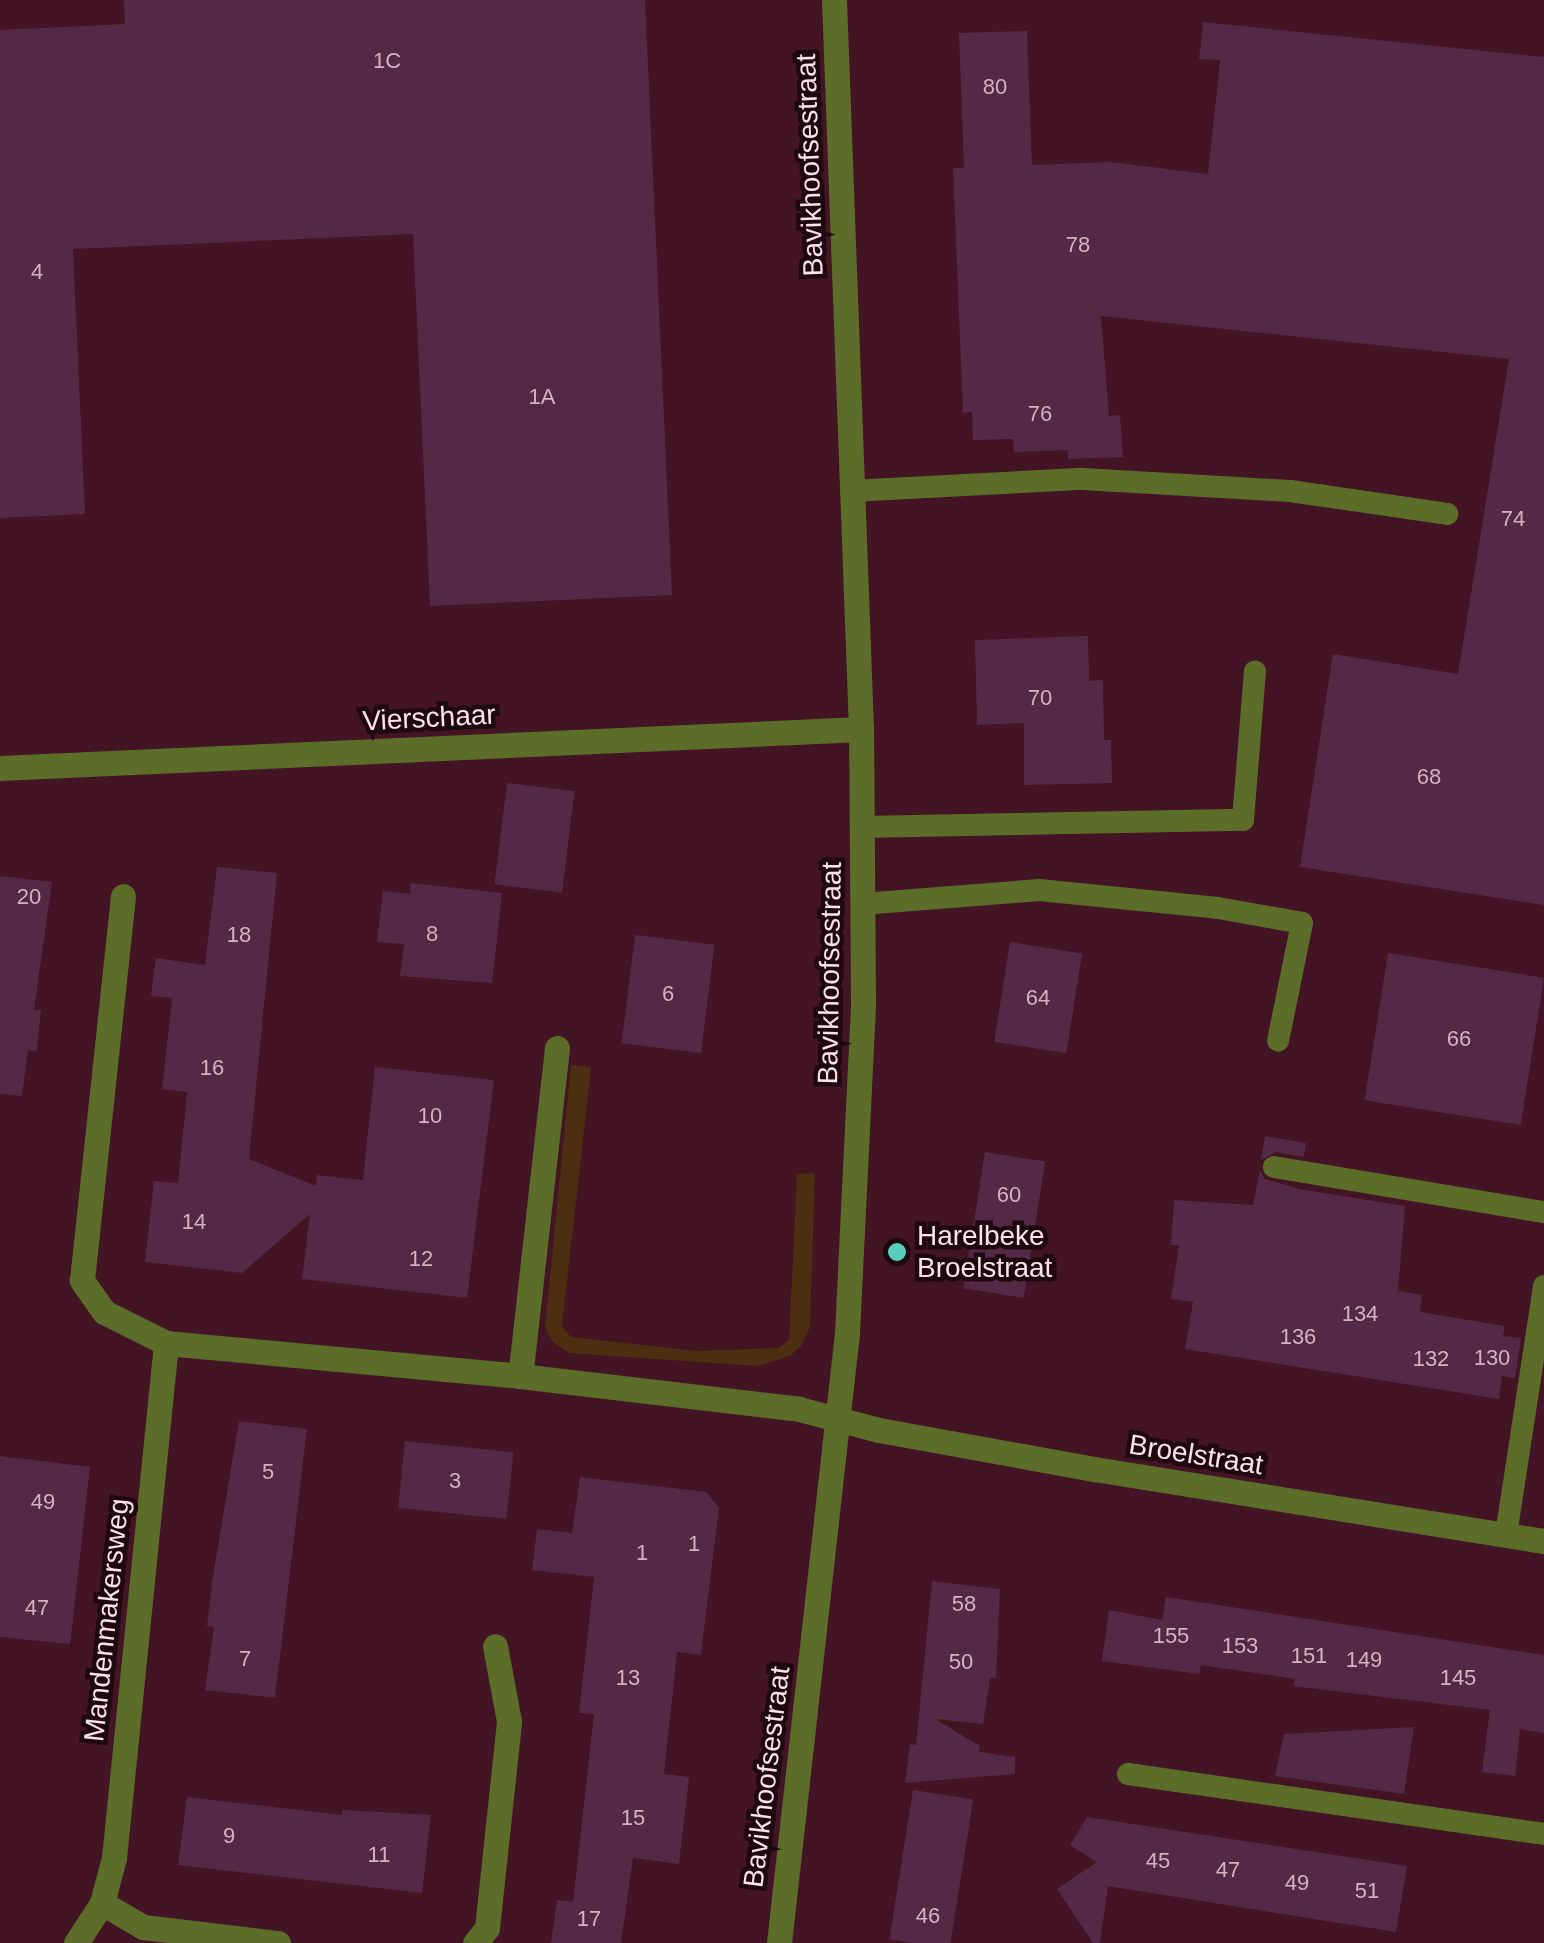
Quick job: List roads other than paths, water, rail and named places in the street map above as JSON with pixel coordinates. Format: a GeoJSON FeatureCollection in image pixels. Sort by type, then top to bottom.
{"type":"FeatureCollection","features":[{"type":"Feature","properties":{"kind":"street","name":"Bavikhoofsestraat"},"geometry":{"type":"LineString","coordinates":[[778,1943],[840,1420],[862,1021],[860,728],[834,0]]}},
{"type":"Feature","properties":{"kind":"street","name":"Vierschaar"},"geometry":{"type":"LineString","coordinates":[[0,768],[860,728]]}},
{"type":"Feature","properties":{"kind":"street"},"geometry":{"type":"LineString","coordinates":[[123,896],[82,1280],[104,1312],[166,1343],[520,1376],[800,1409],[840,1420]]}},
{"type":"Feature","properties":{"kind":"street"},"geometry":{"type":"LineString","coordinates":[[520,1376],[557,1048]]}},
{"type":"Feature","properties":{"kind":"street","name":"Mandenmakersweg"},"geometry":{"type":"LineString","coordinates":[[76,1943],[102,1903],[114,1858],[166,1343]]}},
{"type":"Feature","properties":{"kind":"street","name":"Broelstraat"},"geometry":{"type":"LineString","coordinates":[[840,1420],[1094,1469],[1544,1541]]}},
{"type":"Feature","properties":{"kind":"street"},"geometry":{"type":"LineString","coordinates":[[475,1943],[487,1928],[508,1721],[495,1646]]}},
{"type":"Feature","properties":{"kind":"street"},"geometry":{"type":"LineString","coordinates":[[102,1903],[142,1928],[278,1943]]}},
{"type":"Feature","properties":{"kind":"lane"},"geometry":{"type":"LineString","coordinates":[[852,491],[1084,479],[1290,491],[1447,514]]}},
{"type":"Feature","properties":{"kind":"lane"},"geometry":{"type":"LineString","coordinates":[[862,827],[1243,820],[1256,671]]}},
{"type":"Feature","properties":{"kind":"lane"},"geometry":{"type":"LineString","coordinates":[[862,904],[1039,890],[1218,908],[1302,923],[1278,1041]]}},
{"type":"Feature","properties":{"kind":"lane"},"geometry":{"type":"LineString","coordinates":[[1274,1168],[1544,1212]]}},
{"type":"Feature","properties":{"kind":"lane"},"geometry":{"type":"LineString","coordinates":[[1506,1535],[1544,1286]]}},
{"type":"Feature","properties":{"kind":"lane"},"geometry":{"type":"LineString","coordinates":[[1128,1774],[1544,1834]]}},
{"type":"Feature","properties":{"kind":"place","name":"Harelbeke Broelstraat"},"geometry":{"type":"Point","coordinates":[897,1252]}}]}
